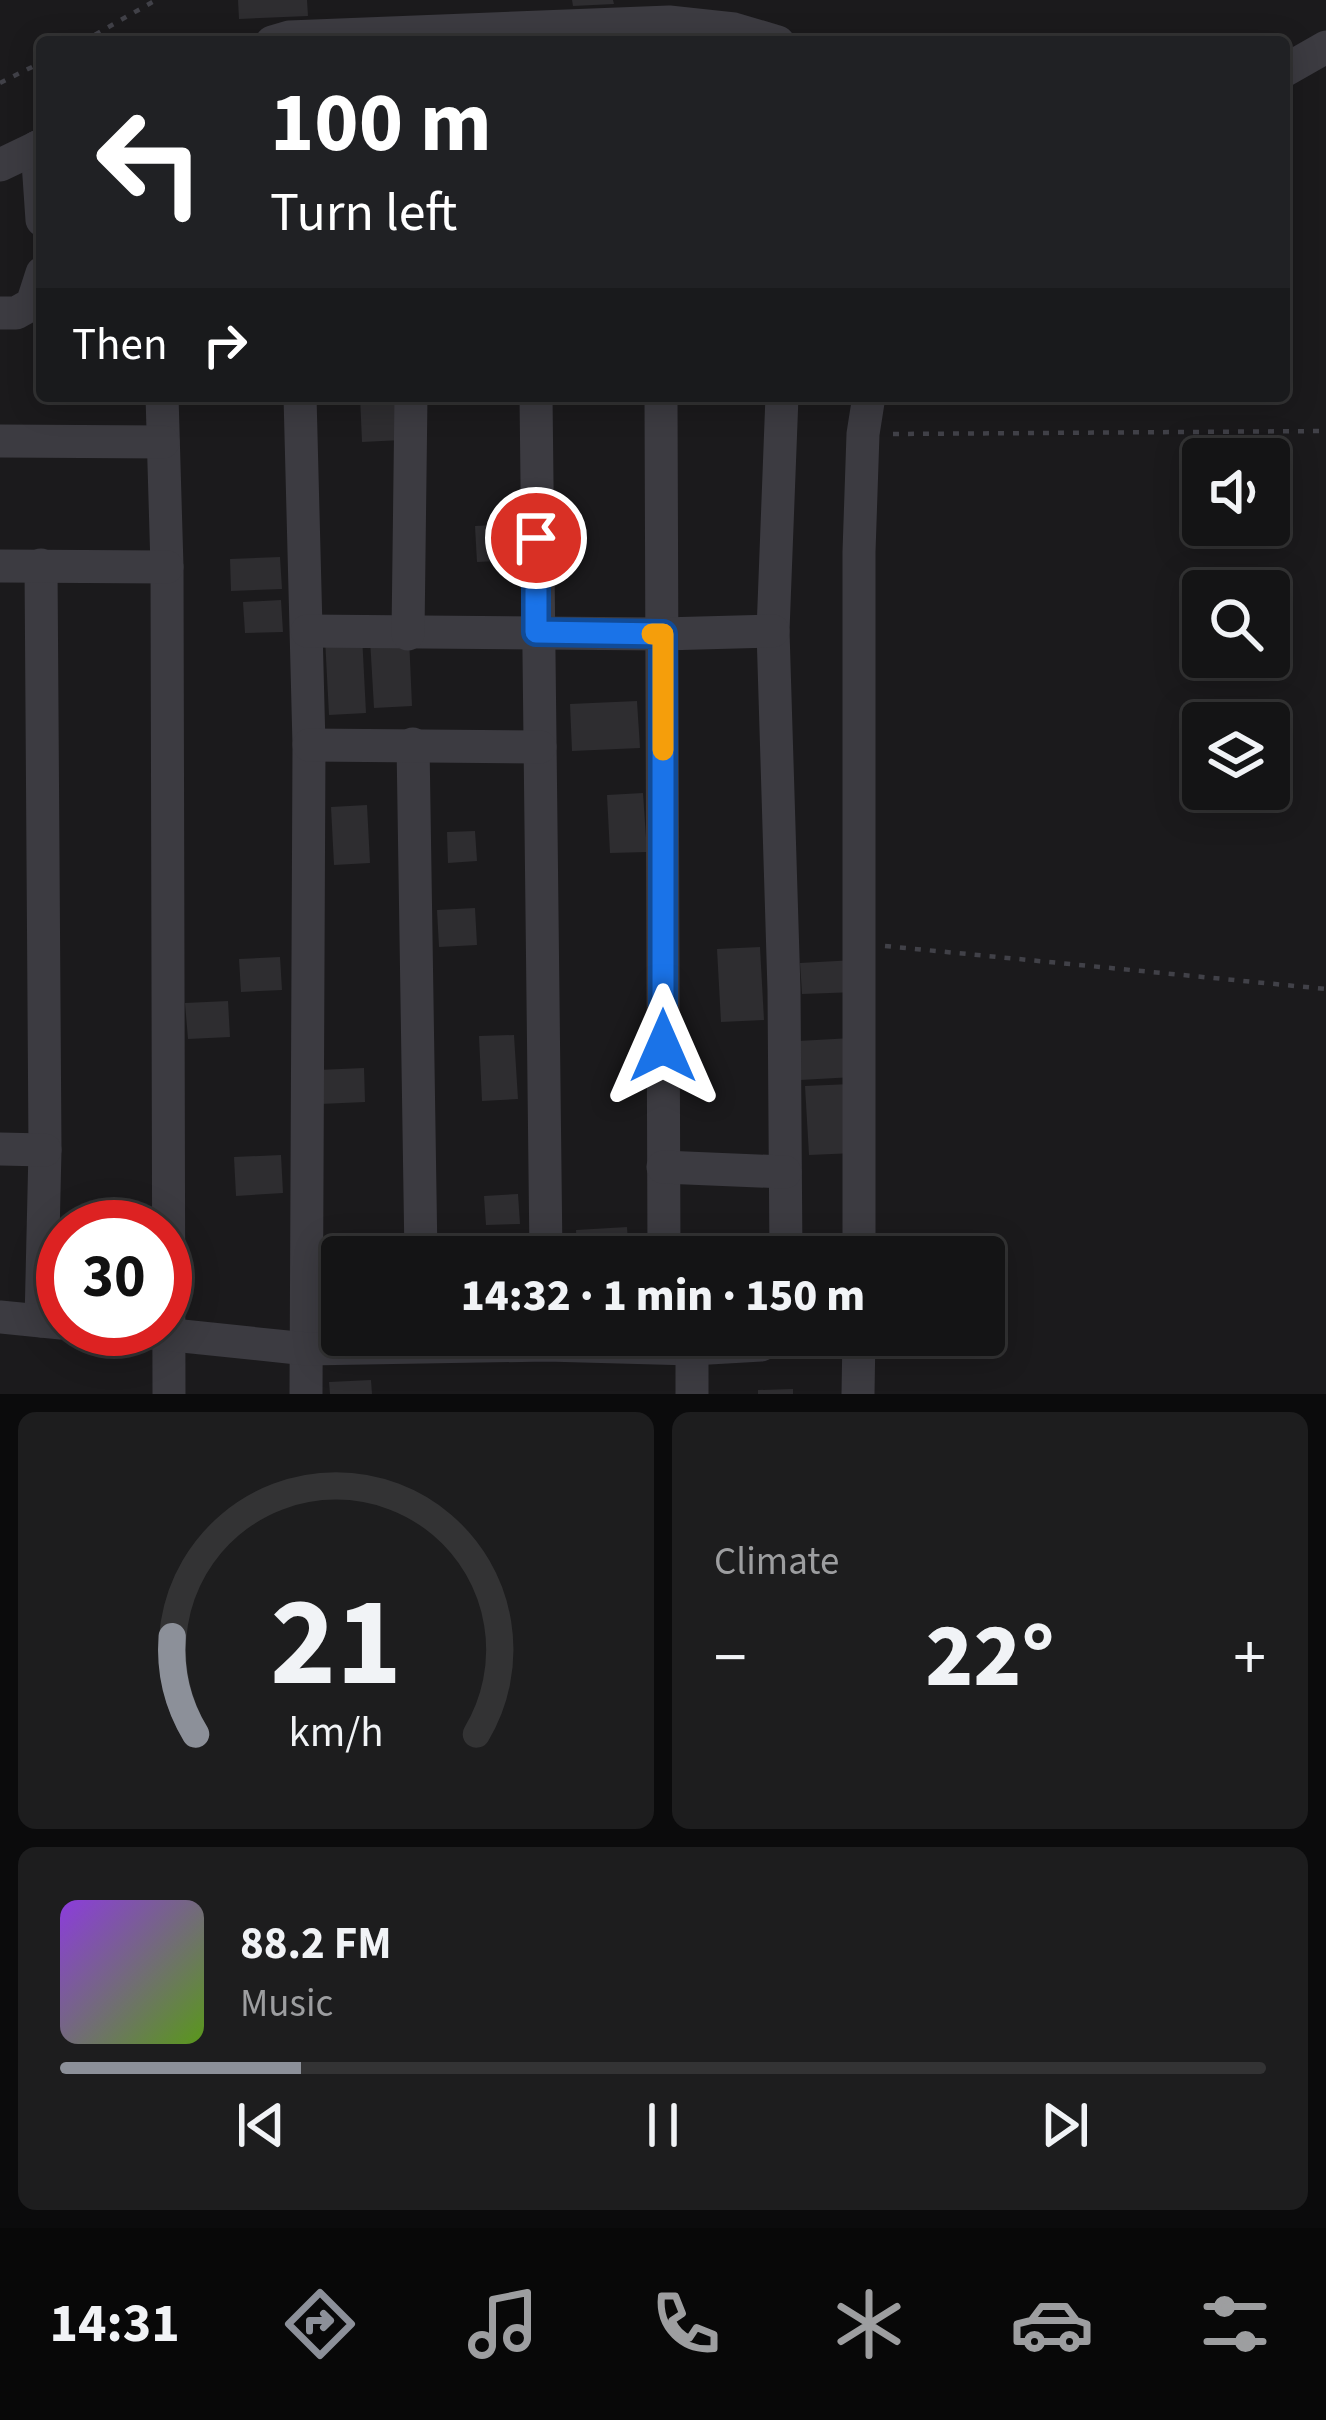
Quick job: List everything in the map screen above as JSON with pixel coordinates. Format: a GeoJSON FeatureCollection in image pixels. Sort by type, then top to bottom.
{"type":"FeatureCollection","features":[{"type":"Feature","properties":{"kind":"street"},"geometry":{"type":"LineString","coordinates":[[476,36],[669,22],[758,36]]}},
{"type":"Feature","properties":{"kind":"street"},"geometry":{"type":"LineString","coordinates":[[1290,68],[1326,47]]}},
{"type":"Feature","properties":{"kind":"street"},"geometry":{"type":"LineString","coordinates":[[0,165],[36,148]]}},
{"type":"Feature","properties":{"kind":"street"},"geometry":{"type":"LineString","coordinates":[[0,313],[16,313],[32,304],[36,292]]}},
{"type":"Feature","properties":{"kind":"street"},"geometry":{"type":"LineString","coordinates":[[162,402],[170,1200]]}},
{"type":"Feature","properties":{"kind":"street"},"geometry":{"type":"LineString","coordinates":[[300,402],[308,746],[306,1394]]}},
{"type":"Feature","properties":{"kind":"street"},"geometry":{"type":"LineString","coordinates":[[408,634],[411,402]]}},
{"type":"Feature","properties":{"kind":"street"},"geometry":{"type":"LineString","coordinates":[[536,402],[546,1236]]}},
{"type":"Feature","properties":{"kind":"street"},"geometry":{"type":"LineString","coordinates":[[661,402],[664,1236]]}},
{"type":"Feature","properties":{"kind":"street"},"geometry":{"type":"LineString","coordinates":[[782,402],[773,631],[786,1236]]}},
{"type":"Feature","properties":{"kind":"street"},"geometry":{"type":"LineString","coordinates":[[860,1236],[859,706],[863,434],[868,402]]}},
{"type":"Feature","properties":{"kind":"street"},"geometry":{"type":"LineString","coordinates":[[0,441],[163,442]]}},
{"type":"Feature","properties":{"kind":"street"},"geometry":{"type":"LineString","coordinates":[[41,565],[47,1200]]}},
{"type":"Feature","properties":{"kind":"street"},"geometry":{"type":"LineString","coordinates":[[0,566],[166,567]]}},
{"type":"Feature","properties":{"kind":"street"},"geometry":{"type":"LineString","coordinates":[[307,631],[773,631]]}},
{"type":"Feature","properties":{"kind":"street"},"geometry":{"type":"LineString","coordinates":[[412,744],[421,1236]]}},
{"type":"Feature","properties":{"kind":"street"},"geometry":{"type":"LineString","coordinates":[[308,746],[540,747]]}},
{"type":"Feature","properties":{"kind":"street"},"geometry":{"type":"LineString","coordinates":[[0,1149],[45,1150]]}},
{"type":"Feature","properties":{"kind":"street"},"geometry":{"type":"LineString","coordinates":[[663,1166],[784,1172]]}},
{"type":"Feature","properties":{"kind":"street"},"geometry":{"type":"LineString","coordinates":[[0,1317],[36,1320]]}},
{"type":"Feature","properties":{"kind":"street"},"geometry":{"type":"LineString","coordinates":[[192,1337],[321,1348]]}},
{"type":"Feature","properties":{"kind":"street"},"geometry":{"type":"LineString","coordinates":[[170,1394],[171,1356]]}},
{"type":"Feature","properties":{"kind":"street"},"geometry":{"type":"LineString","coordinates":[[678,1356],[692,1394]]}},
{"type":"Feature","properties":{"kind":"street"},"geometry":{"type":"LineString","coordinates":[[858,1394],[859,1356]]}},
{"type":"Feature","properties":{"kind":"path"},"geometry":{"type":"LineString","coordinates":[[92,36],[155,0]]}},
{"type":"Feature","properties":{"kind":"path"},"geometry":{"type":"LineString","coordinates":[[0,82],[36,65]]}},
{"type":"Feature","properties":{"kind":"path"},"geometry":{"type":"LineString","coordinates":[[863,434],[1326,431]]}},
{"type":"Feature","properties":{"kind":"path"},"geometry":{"type":"LineString","coordinates":[[862,944],[1326,989]]}},
{"type":"Feature","properties":{"kind":"building"},"geometry":{"type":"Polygon","coordinates":[[[238,0],[307,0],[308,16],[239,19],[238,0]]]}},
{"type":"Feature","properties":{"kind":"building"},"geometry":{"type":"Polygon","coordinates":[[[572,0],[613,0],[614,4],[573,6],[572,0]]]}},
{"type":"Feature","properties":{"kind":"building"},"geometry":{"type":"Polygon","coordinates":[[[360,402],[399,402],[402,440],[362,442],[360,402]]]}},
{"type":"Feature","properties":{"kind":"building"},"geometry":{"type":"Polygon","coordinates":[[[513,524],[514,560],[477,562],[475,526],[513,524]]]}},
{"type":"Feature","properties":{"kind":"building"},"geometry":{"type":"Polygon","coordinates":[[[280,557],[282,589],[231,591],[230,559],[280,557]]]}},
{"type":"Feature","properties":{"kind":"building"},"geometry":{"type":"Polygon","coordinates":[[[281,600],[283,632],[245,633],[243,602],[281,600]]]}},
{"type":"Feature","properties":{"kind":"building"},"geometry":{"type":"Polygon","coordinates":[[[362,635],[366,713],[329,715],[325,638],[362,635]]]}},
{"type":"Feature","properties":{"kind":"building"},"geometry":{"type":"Polygon","coordinates":[[[409,637],[412,706],[374,708],[370,639],[409,637]]]}},
{"type":"Feature","properties":{"kind":"building"},"geometry":{"type":"Polygon","coordinates":[[[637,701],[640,748],[572,751],[570,704],[637,701]]]}},
{"type":"Feature","properties":{"kind":"building"},"geometry":{"type":"Polygon","coordinates":[[[643,793],[647,852],[610,853],[607,795],[643,793]]]}},
{"type":"Feature","properties":{"kind":"building"},"geometry":{"type":"Polygon","coordinates":[[[367,805],[370,863],[334,865],[331,807],[367,805]]]}},
{"type":"Feature","properties":{"kind":"building"},"geometry":{"type":"Polygon","coordinates":[[[475,831],[477,861],[448,863],[447,832],[475,831]]]}},
{"type":"Feature","properties":{"kind":"building"},"geometry":{"type":"Polygon","coordinates":[[[475,908],[477,945],[439,947],[437,910],[475,908]]]}},
{"type":"Feature","properties":{"kind":"building"},"geometry":{"type":"Polygon","coordinates":[[[760,947],[764,1020],[721,1022],[717,949],[760,947]]]}},
{"type":"Feature","properties":{"kind":"building"},"geometry":{"type":"Polygon","coordinates":[[[280,957],[282,990],[241,992],[239,959],[280,957]]]}},
{"type":"Feature","properties":{"kind":"building"},"geometry":{"type":"Polygon","coordinates":[[[855,960],[857,992],[802,994],[800,963],[855,960]]]}},
{"type":"Feature","properties":{"kind":"building"},"geometry":{"type":"Polygon","coordinates":[[[228,1001],[230,1037],[188,1039],[185,1003],[228,1001]]]}},
{"type":"Feature","properties":{"kind":"building"},"geometry":{"type":"Polygon","coordinates":[[[514,1035],[518,1099],[482,1101],[479,1036],[514,1035]]]}},
{"type":"Feature","properties":{"kind":"building"},"geometry":{"type":"Polygon","coordinates":[[[852,1038],[854,1077],[800,1080],[798,1041],[852,1038]]]}},
{"type":"Feature","properties":{"kind":"building"},"geometry":{"type":"Polygon","coordinates":[[[364,1068],[365,1102],[320,1104],[318,1070],[364,1068]]]}},
{"type":"Feature","properties":{"kind":"building"},"geometry":{"type":"Polygon","coordinates":[[[851,1084],[855,1153],[809,1155],[805,1086],[851,1084]]]}},
{"type":"Feature","properties":{"kind":"building"},"geometry":{"type":"Polygon","coordinates":[[[281,1155],[283,1193],[236,1196],[234,1157],[281,1155]]]}},
{"type":"Feature","properties":{"kind":"building"},"geometry":{"type":"Polygon","coordinates":[[[518,1194],[520,1224],[486,1225],[484,1196],[518,1194]]]}},
{"type":"Feature","properties":{"kind":"building"},"geometry":{"type":"Polygon","coordinates":[[[627,1227],[628,1236],[576,1236],[576,1230],[627,1227]]]}},
{"type":"Feature","properties":{"kind":"building"},"geometry":{"type":"Polygon","coordinates":[[[371,1380],[372,1394],[330,1394],[329,1382],[371,1380]]]}},
{"type":"Feature","properties":{"kind":"building"},"geometry":{"type":"Polygon","coordinates":[[[793,1389],[793,1394],[758,1394],[758,1390],[793,1389]]]}},
{"type":"Feature","properties":{"kind":"slow traffic"},"geometry":{"type":"LineString","coordinates":[[652,634],[663,634],[663,750]]}},
{"type":"Feature","properties":{"kind":"route"},"geometry":{"type":"LineString","coordinates":[[536,538],[536,632],[663,634],[663,1046]]}}]}
